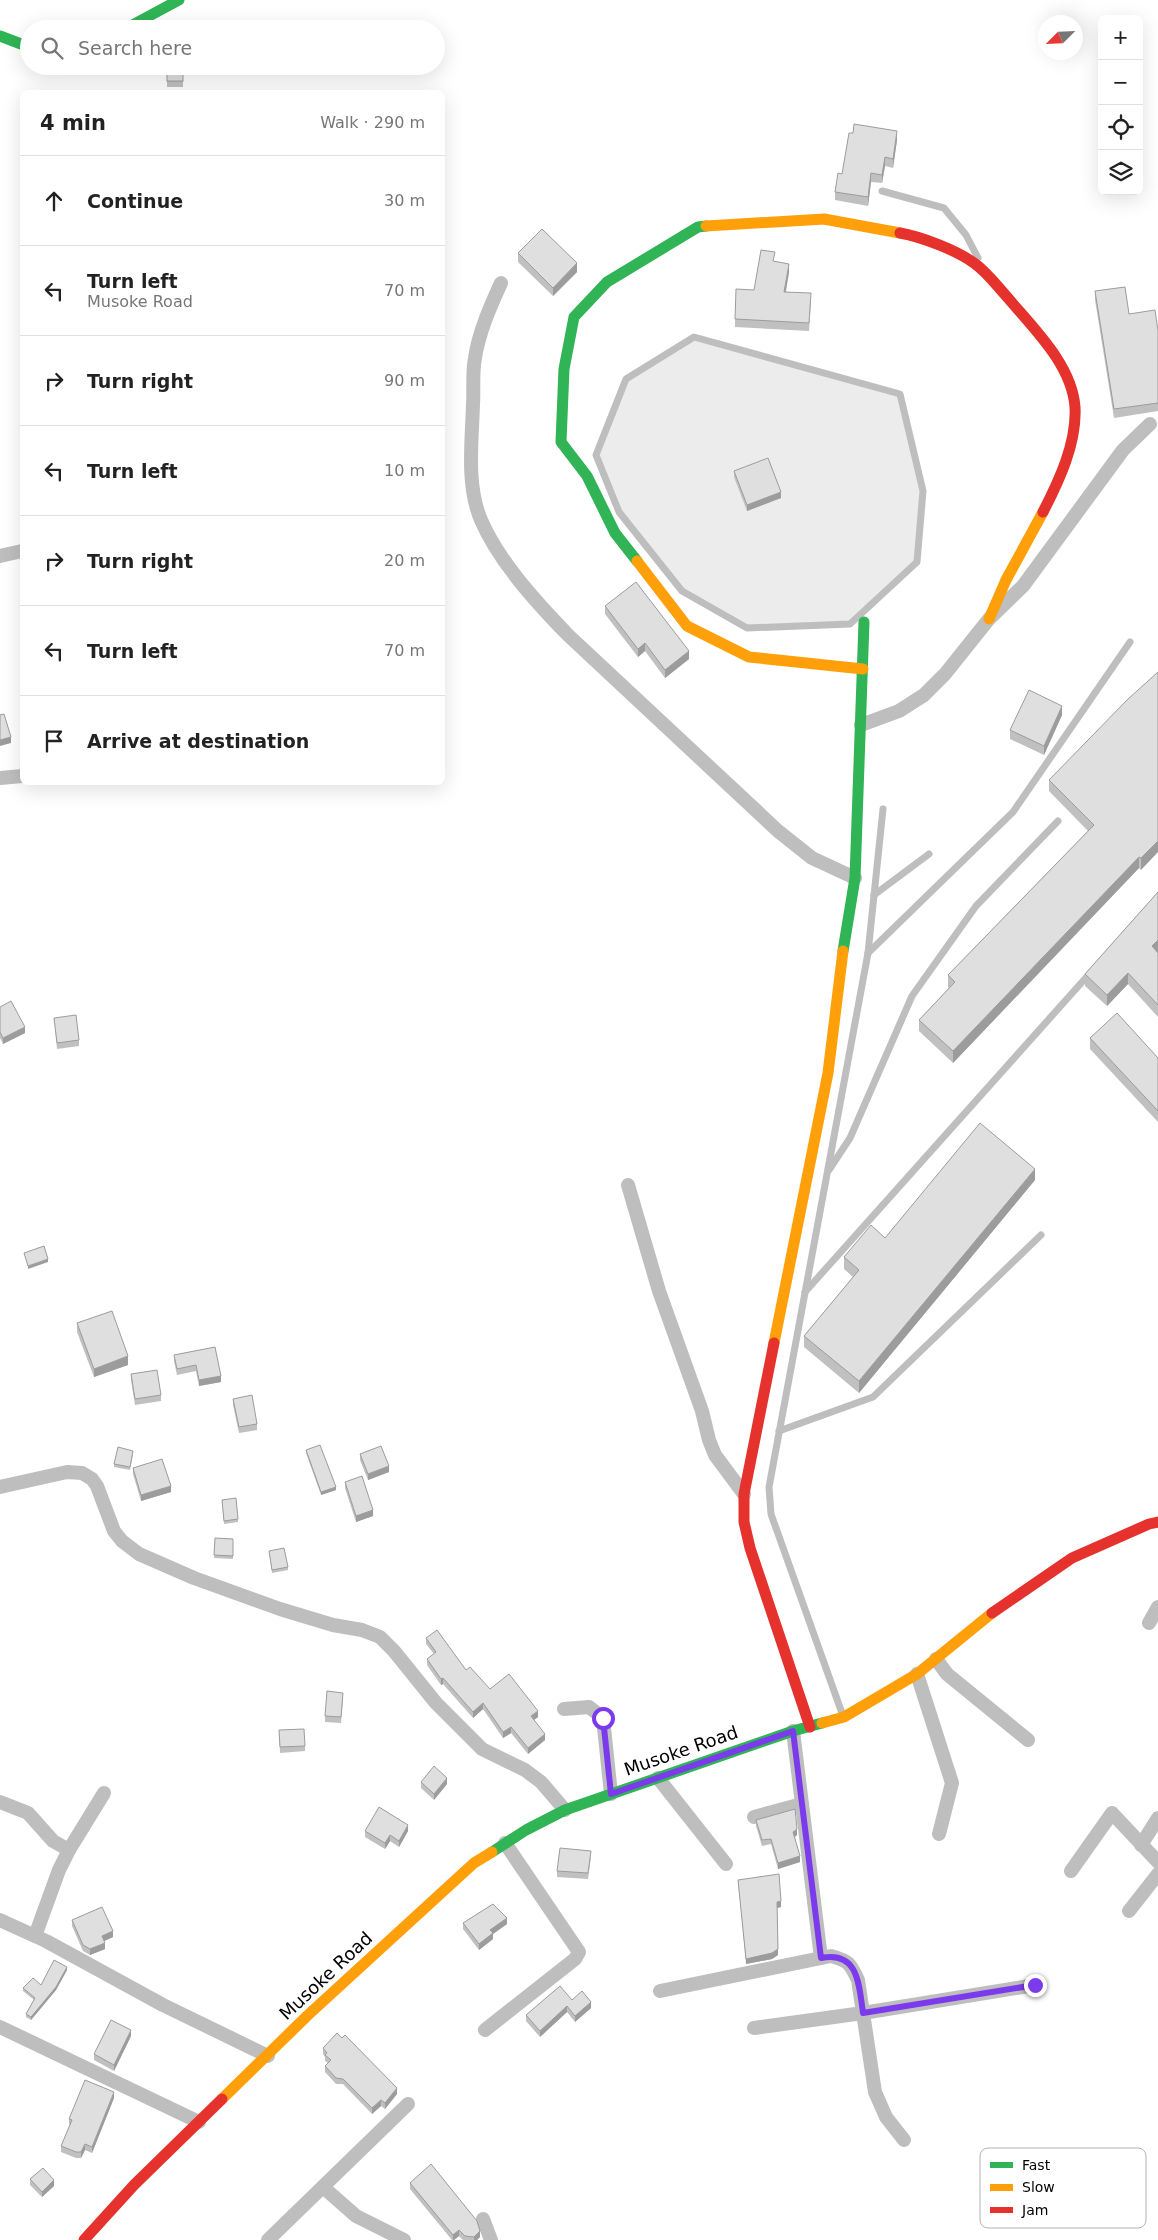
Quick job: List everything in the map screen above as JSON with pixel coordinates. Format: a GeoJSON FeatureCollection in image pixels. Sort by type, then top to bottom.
{"type":"FeatureCollection","features":[{"type":"Feature","properties":{"kind":"street"},"geometry":{"type":"LineString","coordinates":[[142,20],[179,0]]}},
{"type":"Feature","properties":{"kind":"street"},"geometry":{"type":"LineString","coordinates":[[0,36],[20,44]]}},
{"type":"Feature","properties":{"kind":"street"},"geometry":{"type":"LineString","coordinates":[[863,669],[749,657],[688,626],[615,533],[587,476],[561,442],[564,369],[574,317],[607,282],[698,227],[824,219],[918,236],[973,262],[985,272],[1055,356],[1070,384],[1076,419],[1074,431],[1062,466],[1039,521],[1009,574],[989,620]]}},
{"type":"Feature","properties":{"kind":"street"},"geometry":{"type":"LineString","coordinates":[[501,283],[485,318],[474,359],[472,454],[473,493],[481,520],[499,552],[539,605],[568,635],[778,831],[812,858],[855,878]]}},
{"type":"Feature","properties":{"kind":"street"},"geometry":{"type":"LineString","coordinates":[[862,725],[899,711],[924,695],[945,674],[989,620],[1023,586],[1123,450],[1150,424]]}},
{"type":"Feature","properties":{"kind":"street"},"geometry":{"type":"LineString","coordinates":[[0,556],[20,551]]}},
{"type":"Feature","properties":{"kind":"street"},"geometry":{"type":"LineString","coordinates":[[810,1727],[750,1548],[744,1522],[744,1494],[828,1073],[837,986],[855,878],[862,725],[864,622]]}},
{"type":"Feature","properties":{"kind":"street"},"geometry":{"type":"LineString","coordinates":[[0,778],[20,776]]}},
{"type":"Feature","properties":{"kind":"street"},"geometry":{"type":"LineString","coordinates":[[628,1185],[659,1291],[702,1411],[709,1440],[715,1455],[744,1494]]}},
{"type":"Feature","properties":{"kind":"street"},"geometry":{"type":"LineString","coordinates":[[0,1487],[67,1472],[82,1474],[92,1479],[97,1486],[114,1531],[122,1541],[139,1554],[194,1578],[272,1606],[333,1625],[362,1630],[380,1637],[404,1662],[436,1704],[482,1748],[525,1770],[540,1782],[565,1810]]}},
{"type":"Feature","properties":{"kind":"street","name":"Musoke Road"},"geometry":{"type":"LineString","coordinates":[[84,2240],[134,2185],[308,2015],[474,1863],[505,1843],[565,1810],[793,1731],[844,1717],[917,1674],[983,1619],[1072,1558],[1149,1524],[1158,1522]]}},
{"type":"Feature","properties":{"kind":"street"},"geometry":{"type":"LineString","coordinates":[[1149,1623],[1158,1607]]}},
{"type":"Feature","properties":{"kind":"street"},"geometry":{"type":"LineString","coordinates":[[936,1659],[947,1674],[1028,1740]]}},
{"type":"Feature","properties":{"kind":"street"},"geometry":{"type":"LineString","coordinates":[[917,1674],[952,1783],[939,1834]]}},
{"type":"Feature","properties":{"kind":"street"},"geometry":{"type":"LineString","coordinates":[[564,1709],[589,1707],[603,1718],[611,1794]]}},
{"type":"Feature","properties":{"kind":"street"},"geometry":{"type":"LineString","coordinates":[[793,1731],[821,1958]]}},
{"type":"Feature","properties":{"kind":"street"},"geometry":{"type":"LineString","coordinates":[[658,1778],[726,1864]]}},
{"type":"Feature","properties":{"kind":"street"},"geometry":{"type":"LineString","coordinates":[[35,1936],[59,1870],[104,1793]]}},
{"type":"Feature","properties":{"kind":"street"},"geometry":{"type":"LineString","coordinates":[[0,1802],[28,1813],[53,1841],[69,1850]]}},
{"type":"Feature","properties":{"kind":"street"},"geometry":{"type":"LineString","coordinates":[[754,1817],[802,1804]]}},
{"type":"Feature","properties":{"kind":"street"},"geometry":{"type":"LineString","coordinates":[[1071,1871],[1112,1813],[1158,1862]]}},
{"type":"Feature","properties":{"kind":"street"},"geometry":{"type":"LineString","coordinates":[[1141,1845],[1158,1818]]}},
{"type":"Feature","properties":{"kind":"street"},"geometry":{"type":"LineString","coordinates":[[484,2030],[575,1959],[579,1952],[505,1843]]}},
{"type":"Feature","properties":{"kind":"street"},"geometry":{"type":"LineString","coordinates":[[1128,1911],[1158,1874]]}},
{"type":"Feature","properties":{"kind":"street"},"geometry":{"type":"LineString","coordinates":[[0,1920],[35,1936],[163,2005],[268,2056]]}},
{"type":"Feature","properties":{"kind":"street"},"geometry":{"type":"LineString","coordinates":[[660,1991],[831,1956],[846,1960],[852,1966],[858,1980],[875,2092],[886,2117],[904,2140]]}},
{"type":"Feature","properties":{"kind":"street"},"geometry":{"type":"LineString","coordinates":[[754,2028],[863,2013],[1035,1985]]}},
{"type":"Feature","properties":{"kind":"street"},"geometry":{"type":"LineString","coordinates":[[0,2027],[200,2122]]}},
{"type":"Feature","properties":{"kind":"street"},"geometry":{"type":"LineString","coordinates":[[268,2240],[408,2104]]}},
{"type":"Feature","properties":{"kind":"street"},"geometry":{"type":"LineString","coordinates":[[323,2187],[356,2216],[404,2240]]}},
{"type":"Feature","properties":{"kind":"street"},"geometry":{"type":"LineString","coordinates":[[483,2219],[491,2240]]}},
{"type":"Feature","properties":{"kind":"lane"},"geometry":{"type":"LineString","coordinates":[[882,191],[944,208],[966,235],[985,272]]}},
{"type":"Feature","properties":{"kind":"lane"},"geometry":{"type":"LineString","coordinates":[[694,337],[900,394],[923,491],[917,562],[850,624],[747,628],[682,591],[619,512],[596,455],[626,379],[694,337]]}},
{"type":"Feature","properties":{"kind":"lane"},"geometry":{"type":"LineString","coordinates":[[868,954],[1013,812],[1130,642]]}},
{"type":"Feature","properties":{"kind":"lane"},"geometry":{"type":"LineString","coordinates":[[844,1717],[771,1514],[769,1488],[868,954],[883,809]]}},
{"type":"Feature","properties":{"kind":"lane"},"geometry":{"type":"LineString","coordinates":[[826,1175],[850,1138],[912,996],[976,906],[1058,821]]}},
{"type":"Feature","properties":{"kind":"lane"},"geometry":{"type":"LineString","coordinates":[[874,895],[929,854]]}},
{"type":"Feature","properties":{"kind":"lane"},"geometry":{"type":"LineString","coordinates":[[804,1293],[1099,963]]}},
{"type":"Feature","properties":{"kind":"lane"},"geometry":{"type":"LineString","coordinates":[[779,1431],[873,1397],[1040,1235]]}},
{"type":"Feature","properties":{"kind":"shaded area"},"geometry":{"type":"Polygon","coordinates":[[[694,337],[900,394],[923,491],[917,562],[850,624],[747,628],[682,591],[619,512],[596,455],[626,379],[694,337]]]}},
{"type":"Feature","properties":{"kind":"building"},"geometry":{"type":"Polygon","coordinates":[[[167,75],[183,75],[183,81],[167,81],[167,75]]]}},
{"type":"Feature","properties":{"kind":"building"},"geometry":{"type":"Polygon","coordinates":[[[854,124],[897,131],[893,159],[885,157],[882,175],[871,173],[868,197],[835,192],[838,173],[842,174],[849,133],[853,133],[854,124]]]}},
{"type":"Feature","properties":{"kind":"building"},"geometry":{"type":"Polygon","coordinates":[[[542,229],[577,263],[553,288],[518,253],[542,229]]]}},
{"type":"Feature","properties":{"kind":"building"},"geometry":{"type":"Polygon","coordinates":[[[761,250],[775,252],[773,261],[789,264],[784,292],[811,293],[809,323],[735,319],[736,289],[754,290],[761,250]]]}},
{"type":"Feature","properties":{"kind":"building"},"geometry":{"type":"Polygon","coordinates":[[[1125,287],[1129,314],[1155,310],[1158,331],[1158,403],[1114,409],[1095,291],[1125,287]]]}},
{"type":"Feature","properties":{"kind":"building"},"geometry":{"type":"Polygon","coordinates":[[[768,458],[781,492],[747,505],[734,471],[768,458]]]}},
{"type":"Feature","properties":{"kind":"building"},"geometry":{"type":"Polygon","coordinates":[[[636,582],[689,651],[665,670],[645,643],[638,649],[605,606],[636,582]]]}},
{"type":"Feature","properties":{"kind":"building"},"geometry":{"type":"Polygon","coordinates":[[[1158,672],[1158,841],[1141,858],[1139,857],[953,1051],[919,1020],[955,982],[948,975],[1094,825],[1049,780],[1128,699],[1158,672]]]}},
{"type":"Feature","properties":{"kind":"building"},"geometry":{"type":"Polygon","coordinates":[[[1029,690],[1062,706],[1044,746],[1010,730],[1029,690]]]}},
{"type":"Feature","properties":{"kind":"building"},"geometry":{"type":"Polygon","coordinates":[[[4,714],[11,737],[0,740],[0,715],[4,714]]]}},
{"type":"Feature","properties":{"kind":"building"},"geometry":{"type":"Polygon","coordinates":[[[1158,892],[1158,940],[1152,946],[1158,953],[1158,1005],[1128,973],[1107,995],[1085,974],[1158,892]]]}},
{"type":"Feature","properties":{"kind":"building"},"geometry":{"type":"Polygon","coordinates":[[[11,1001],[25,1027],[3,1038],[0,1032],[0,1007],[11,1001]]]}},
{"type":"Feature","properties":{"kind":"building"},"geometry":{"type":"Polygon","coordinates":[[[1117,1013],[1158,1058],[1158,1111],[1090,1038],[1117,1013]]]}},
{"type":"Feature","properties":{"kind":"building"},"geometry":{"type":"Polygon","coordinates":[[[76,1015],[79,1040],[57,1043],[54,1018],[76,1015]]]}},
{"type":"Feature","properties":{"kind":"building"},"geometry":{"type":"Polygon","coordinates":[[[980,1123],[1035,1169],[859,1381],[804,1336],[859,1270],[844,1257],[871,1225],[885,1238],[980,1123]]]}},
{"type":"Feature","properties":{"kind":"building"},"geometry":{"type":"Polygon","coordinates":[[[44,1246],[48,1259],[28,1266],[24,1253],[44,1246]]]}},
{"type":"Feature","properties":{"kind":"building"},"geometry":{"type":"Polygon","coordinates":[[[112,1311],[128,1356],[94,1369],[77,1323],[112,1311]]]}},
{"type":"Feature","properties":{"kind":"building"},"geometry":{"type":"Polygon","coordinates":[[[215,1347],[221,1376],[199,1380],[196,1365],[177,1369],[174,1355],[215,1347]]]}},
{"type":"Feature","properties":{"kind":"building"},"geometry":{"type":"Polygon","coordinates":[[[157,1370],[161,1395],[135,1399],[131,1374],[157,1370]]]}},
{"type":"Feature","properties":{"kind":"building"},"geometry":{"type":"Polygon","coordinates":[[[252,1395],[257,1424],[239,1427],[233,1399],[252,1395]]]}},
{"type":"Feature","properties":{"kind":"building"},"geometry":{"type":"Polygon","coordinates":[[[320,1445],[336,1487],[321,1492],[306,1450],[320,1445]]]}},
{"type":"Feature","properties":{"kind":"building"},"geometry":{"type":"Polygon","coordinates":[[[381,1446],[389,1466],[368,1474],[360,1454],[381,1446]]]}},
{"type":"Feature","properties":{"kind":"building"},"geometry":{"type":"Polygon","coordinates":[[[118,1447],[133,1451],[130,1467],[114,1464],[118,1447]]]}},
{"type":"Feature","properties":{"kind":"building"},"geometry":{"type":"Polygon","coordinates":[[[162,1459],[171,1486],[141,1495],[133,1468],[162,1459]]]}},
{"type":"Feature","properties":{"kind":"building"},"geometry":{"type":"Polygon","coordinates":[[[362,1476],[373,1510],[356,1516],[345,1482],[362,1476]]]}},
{"type":"Feature","properties":{"kind":"building"},"geometry":{"type":"Polygon","coordinates":[[[236,1498],[238,1519],[224,1521],[222,1500],[236,1498]]]}},
{"type":"Feature","properties":{"kind":"building"},"geometry":{"type":"Polygon","coordinates":[[[215,1538],[233,1539],[233,1556],[214,1555],[215,1538]]]}},
{"type":"Feature","properties":{"kind":"building"},"geometry":{"type":"Polygon","coordinates":[[[284,1548],[288,1567],[272,1570],[269,1551],[284,1548]]]}},
{"type":"Feature","properties":{"kind":"building"},"geometry":{"type":"Polygon","coordinates":[[[437,1630],[466,1670],[470,1667],[490,1689],[509,1674],[538,1711],[531,1716],[545,1734],[528,1748],[511,1727],[503,1732],[483,1703],[473,1712],[443,1678],[441,1679],[427,1659],[436,1652],[426,1638],[437,1630]]]}},
{"type":"Feature","properties":{"kind":"building"},"geometry":{"type":"Polygon","coordinates":[[[327,1691],[343,1693],[341,1717],[325,1716],[327,1691]]]}},
{"type":"Feature","properties":{"kind":"building"},"geometry":{"type":"Polygon","coordinates":[[[304,1729],[305,1746],[280,1747],[279,1730],[304,1729]]]}},
{"type":"Feature","properties":{"kind":"building"},"geometry":{"type":"Polygon","coordinates":[[[434,1766],[447,1778],[434,1794],[421,1782],[434,1766]]]}},
{"type":"Feature","properties":{"kind":"building"},"geometry":{"type":"Polygon","coordinates":[[[379,1807],[408,1825],[399,1841],[390,1835],[385,1843],[365,1831],[379,1807]]]}},
{"type":"Feature","properties":{"kind":"building"},"geometry":{"type":"Polygon","coordinates":[[[795,1809],[797,1829],[793,1832],[800,1856],[778,1863],[771,1839],[762,1840],[756,1820],[795,1809]]]}},
{"type":"Feature","properties":{"kind":"building"},"geometry":{"type":"Polygon","coordinates":[[[560,1848],[591,1851],[588,1873],[557,1871],[560,1848]]]}},
{"type":"Feature","properties":{"kind":"building"},"geometry":{"type":"Polygon","coordinates":[[[779,1874],[781,1901],[777,1902],[778,1949],[772,1953],[746,1959],[738,1880],[779,1874]]]}},
{"type":"Feature","properties":{"kind":"building"},"geometry":{"type":"Polygon","coordinates":[[[493,1904],[507,1918],[490,1930],[493,1933],[479,1944],[463,1923],[493,1904]]]}},
{"type":"Feature","properties":{"kind":"building"},"geometry":{"type":"Polygon","coordinates":[[[102,1907],[113,1931],[102,1936],[105,1943],[90,1949],[83,1945],[72,1920],[102,1907]]]}},
{"type":"Feature","properties":{"kind":"building"},"geometry":{"type":"Polygon","coordinates":[[[54,1960],[67,1967],[56,1987],[31,2017],[26,2014],[35,1998],[23,1988],[33,1978],[41,1985],[54,1960]]]}},
{"type":"Feature","properties":{"kind":"building"},"geometry":{"type":"Polygon","coordinates":[[[560,1986],[572,2000],[582,1991],[591,2002],[575,2016],[567,2006],[540,2031],[526,2015],[560,1986]]]}},
{"type":"Feature","properties":{"kind":"building"},"geometry":{"type":"Polygon","coordinates":[[[111,2020],[131,2030],[114,2065],[94,2054],[111,2020]]]}},
{"type":"Feature","properties":{"kind":"building"},"geometry":{"type":"Polygon","coordinates":[[[337,2033],[342,2038],[345,2035],[397,2088],[385,2103],[381,2100],[372,2108],[343,2079],[336,2078],[325,2066],[331,2060],[325,2055],[327,2053],[323,2048],[337,2033]]]}},
{"type":"Feature","properties":{"kind":"building"},"geometry":{"type":"Polygon","coordinates":[[[85,2080],[114,2092],[92,2147],[85,2144],[81,2152],[76,2152],[61,2146],[72,2120],[69,2119],[85,2080]]]}},
{"type":"Feature","properties":{"kind":"building"},"geometry":{"type":"Polygon","coordinates":[[[431,2164],[477,2221],[480,2231],[474,2237],[465,2236],[459,2230],[453,2235],[410,2183],[431,2164]]]}},
{"type":"Feature","properties":{"kind":"building"},"geometry":{"type":"Polygon","coordinates":[[[43,2168],[54,2180],[42,2192],[30,2179],[43,2168]]]}},
{"type":"Feature","properties":{"kind":"traffic: fast"},"geometry":{"type":"LineString","coordinates":[[142,20],[179,0]]}},
{"type":"Feature","properties":{"kind":"traffic: fast"},"geometry":{"type":"LineString","coordinates":[[0,36],[20,44]]}},
{"type":"Feature","properties":{"kind":"traffic: fast"},"geometry":{"type":"LineString","coordinates":[[637,561],[615,533],[587,476],[561,442],[564,369],[574,317],[607,282],[698,227],[706,226]]}},
{"type":"Feature","properties":{"kind":"traffic: fast"},"geometry":{"type":"LineString","coordinates":[[843,951],[855,878],[864,622]]}},
{"type":"Feature","properties":{"kind":"traffic: fast"},"geometry":{"type":"LineString","coordinates":[[492,1852],[526,1830],[565,1810],[793,1731],[822,1723]]}},
{"type":"Feature","properties":{"kind":"traffic: slow"},"geometry":{"type":"LineString","coordinates":[[706,226],[824,219],[900,233]]}},
{"type":"Feature","properties":{"kind":"traffic: slow"},"geometry":{"type":"LineString","coordinates":[[989,619],[1006,580],[1043,512]]}},
{"type":"Feature","properties":{"kind":"traffic: slow"},"geometry":{"type":"LineString","coordinates":[[637,561],[687,626],[749,657],[863,669]]}},
{"type":"Feature","properties":{"kind":"traffic: slow"},"geometry":{"type":"LineString","coordinates":[[774,1343],[828,1073],[843,951]]}},
{"type":"Feature","properties":{"kind":"traffic: slow"},"geometry":{"type":"LineString","coordinates":[[822,1723],[844,1717],[917,1674],[992,1613]]}},
{"type":"Feature","properties":{"kind":"traffic: slow"},"geometry":{"type":"LineString","coordinates":[[222,2099],[308,2015],[474,1863],[492,1852]]}},
{"type":"Feature","properties":{"kind":"traffic: jam"},"geometry":{"type":"LineString","coordinates":[[900,233],[948,249],[967,258],[979,267],[992,279],[1040,335],[1067,377],[1075,407],[1073,434],[1061,475],[1043,512]]}},
{"type":"Feature","properties":{"kind":"traffic: jam"},"geometry":{"type":"LineString","coordinates":[[774,1343],[744,1494],[744,1522],[750,1548],[810,1727]]}},
{"type":"Feature","properties":{"kind":"traffic: jam"},"geometry":{"type":"LineString","coordinates":[[992,1613],[1072,1558],[1149,1524],[1158,1522]]}},
{"type":"Feature","properties":{"kind":"traffic: jam"},"geometry":{"type":"LineString","coordinates":[[84,2240],[134,2185],[222,2099]]}},
{"type":"Feature","properties":{"kind":"route"},"geometry":{"type":"LineString","coordinates":[[603,1718],[611,1794],[793,1731],[821,1958],[831,1956],[846,1960],[852,1966],[858,1980],[863,2013],[1035,1985]]}}]}
